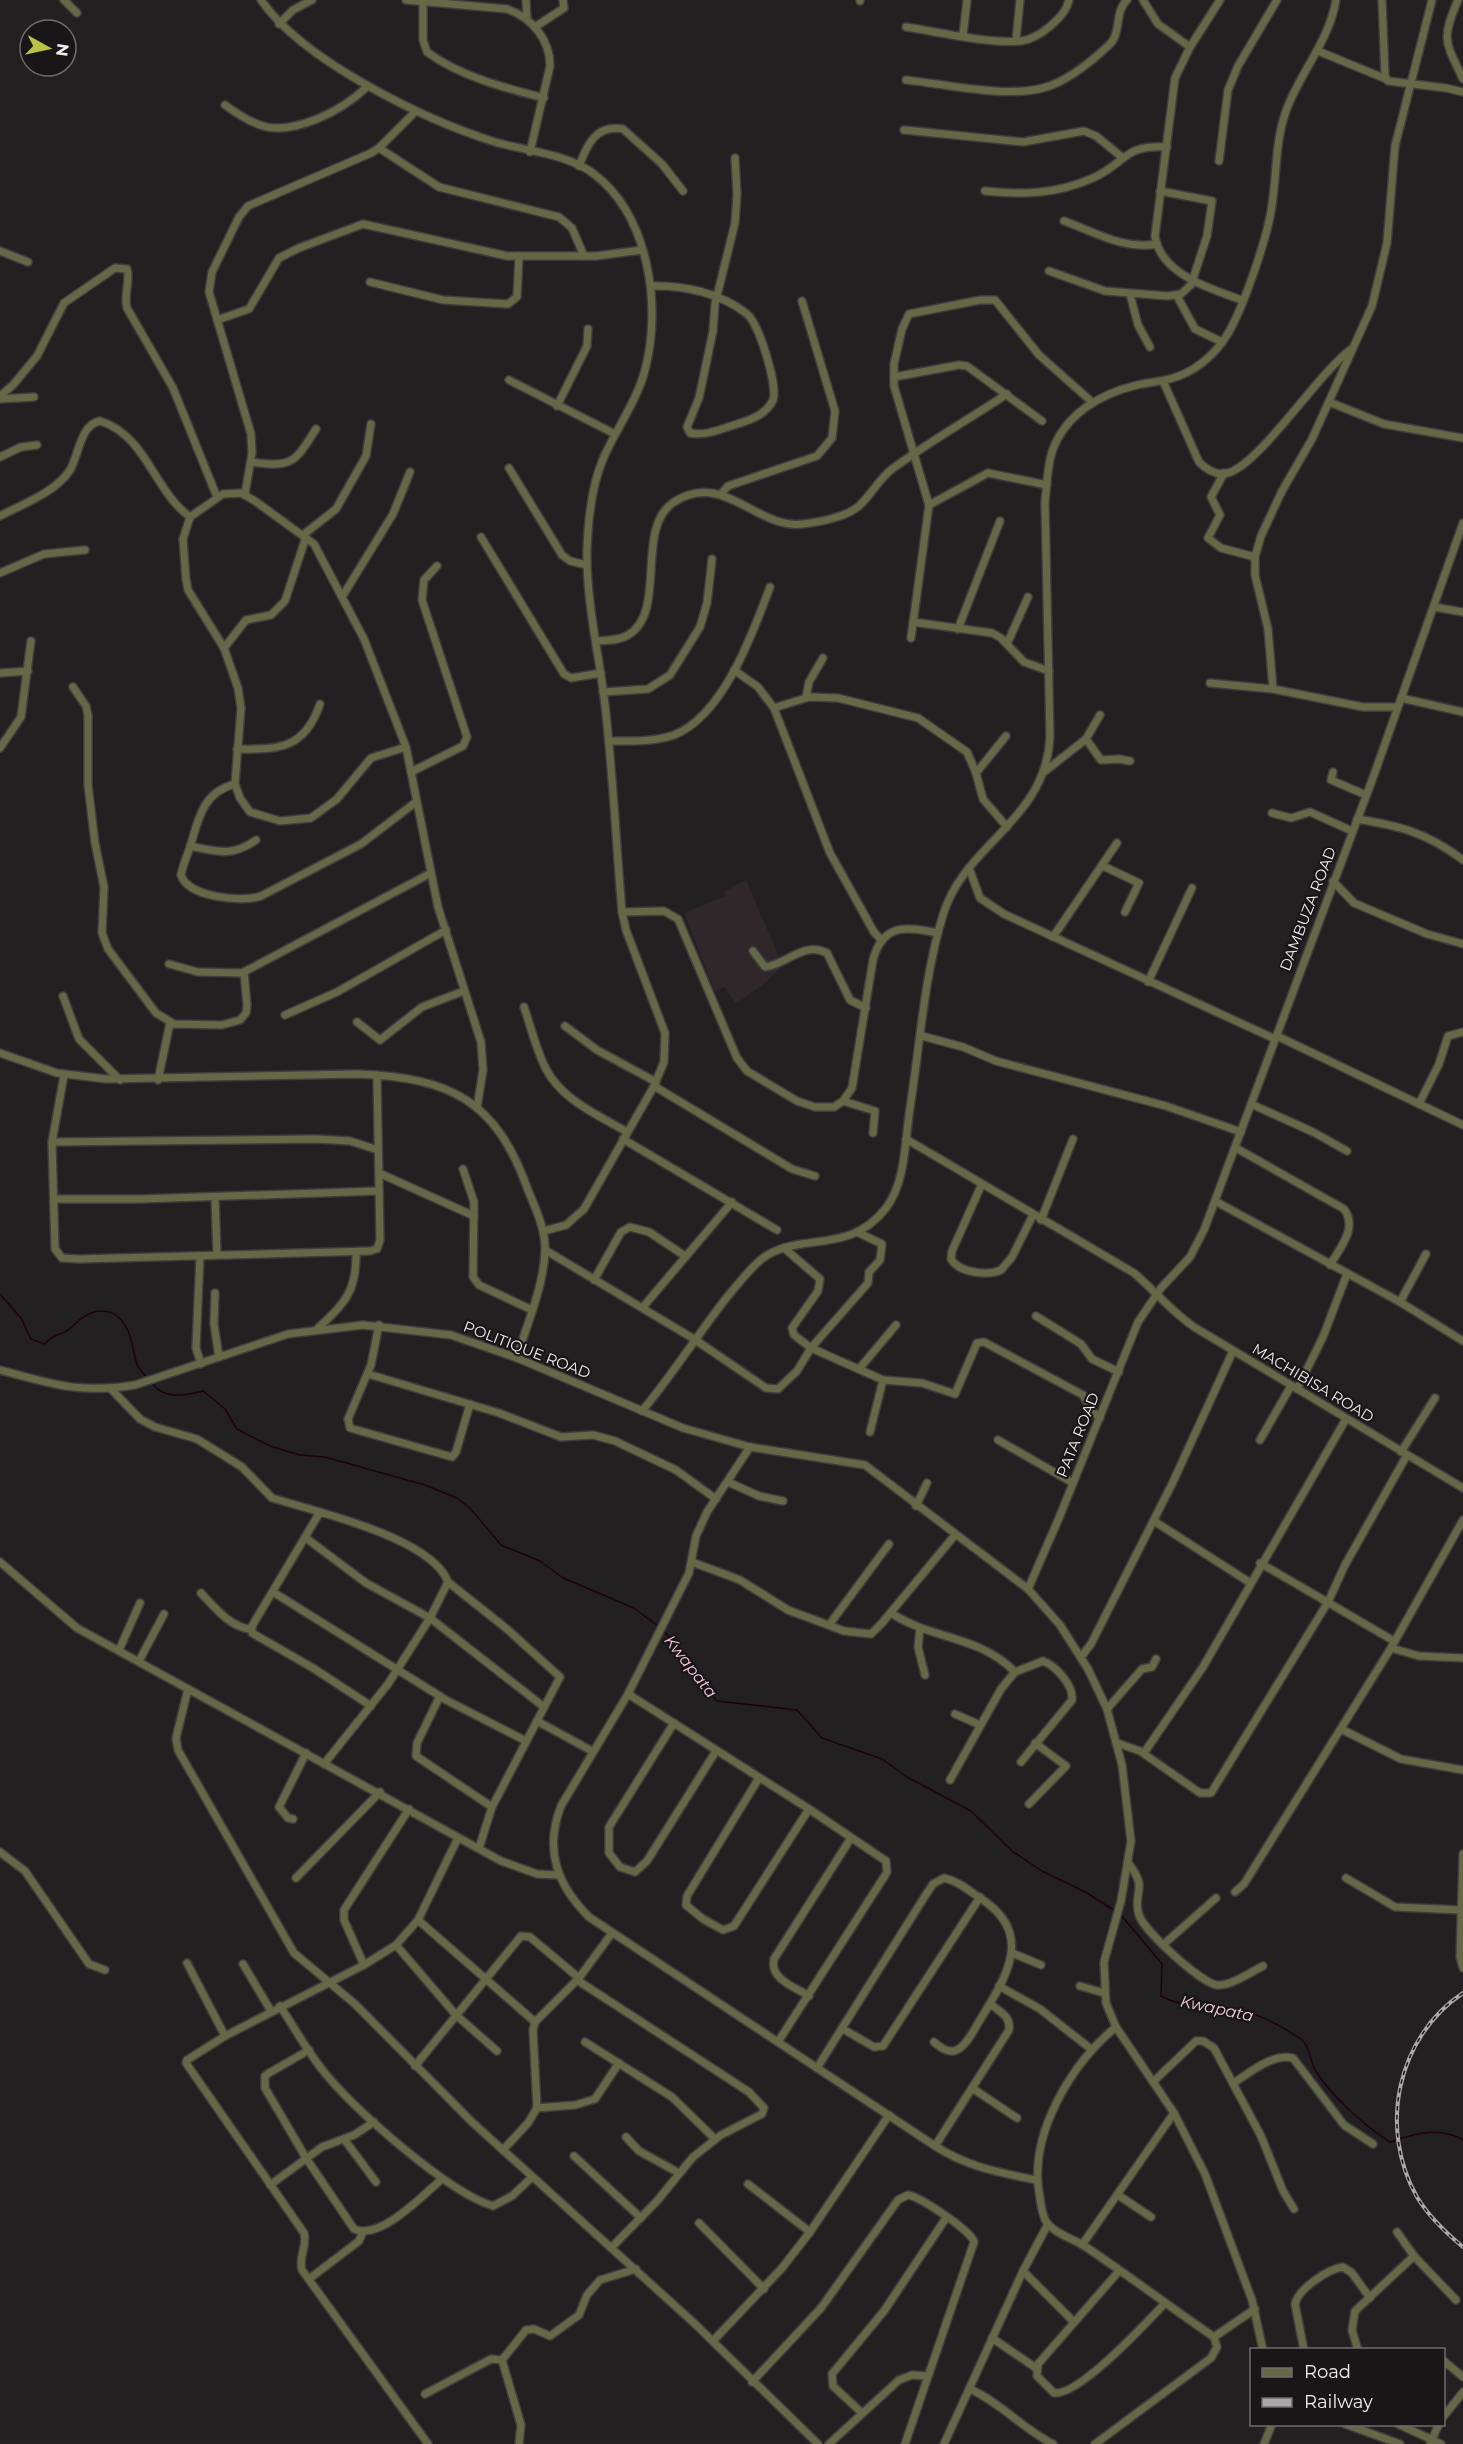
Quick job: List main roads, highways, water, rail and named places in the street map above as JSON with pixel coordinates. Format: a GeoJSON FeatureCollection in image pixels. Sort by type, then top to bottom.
{"type":"FeatureCollection","features":[{"type":"Feature","properties":{"kind":"waterway","name":"Kwapata"},"geometry":{"type":"LineString","coordinates":[[0,1294],[21,1318],[31,1339],[45,1344],[51,1338],[69,1330],[88,1315],[105,1311],[112,1313],[125,1326],[138,1366],[148,1379]]}},
{"type":"Feature","properties":{"kind":"waterway","name":"Kwapata"},"geometry":{"type":"LineString","coordinates":[[151,1383],[163,1392],[175,1395],[203,1391],[225,1409],[237,1429],[270,1446],[300,1455],[325,1457],[425,1485],[457,1498],[470,1508],[501,1545],[540,1561],[563,1578],[634,1608],[658,1626]]}},
{"type":"Feature","properties":{"kind":"waterway","name":"Kwapata"},"geometry":{"type":"LineString","coordinates":[[664,1631],[694,1669],[704,1688],[717,1701],[797,1710],[822,1738],[882,1759],[907,1777],[971,1811],[1012,1851],[1042,1871],[1087,1893],[1115,1911]]}},
{"type":"Feature","properties":{"kind":"waterway","name":"Kwapata"},"geometry":{"type":"LineString","coordinates":[[1121,1915],[1162,1964],[1161,1996],[1189,2005],[1237,2009],[1262,2017],[1289,2031],[1306,2044],[1315,2070],[1339,2100],[1370,2128],[1390,2142],[1417,2134],[1436,2132],[1446,2133],[1463,2140]]}},
{"type":"Feature","properties":{"kind":"railway"},"geometry":{"type":"LineString","coordinates":[[1463,1993],[1440,2012],[1422,2034],[1409,2059],[1401,2086],[1397,2114],[1398,2142],[1405,2170],[1417,2197],[1438,2224],[1463,2247]]}}]}
